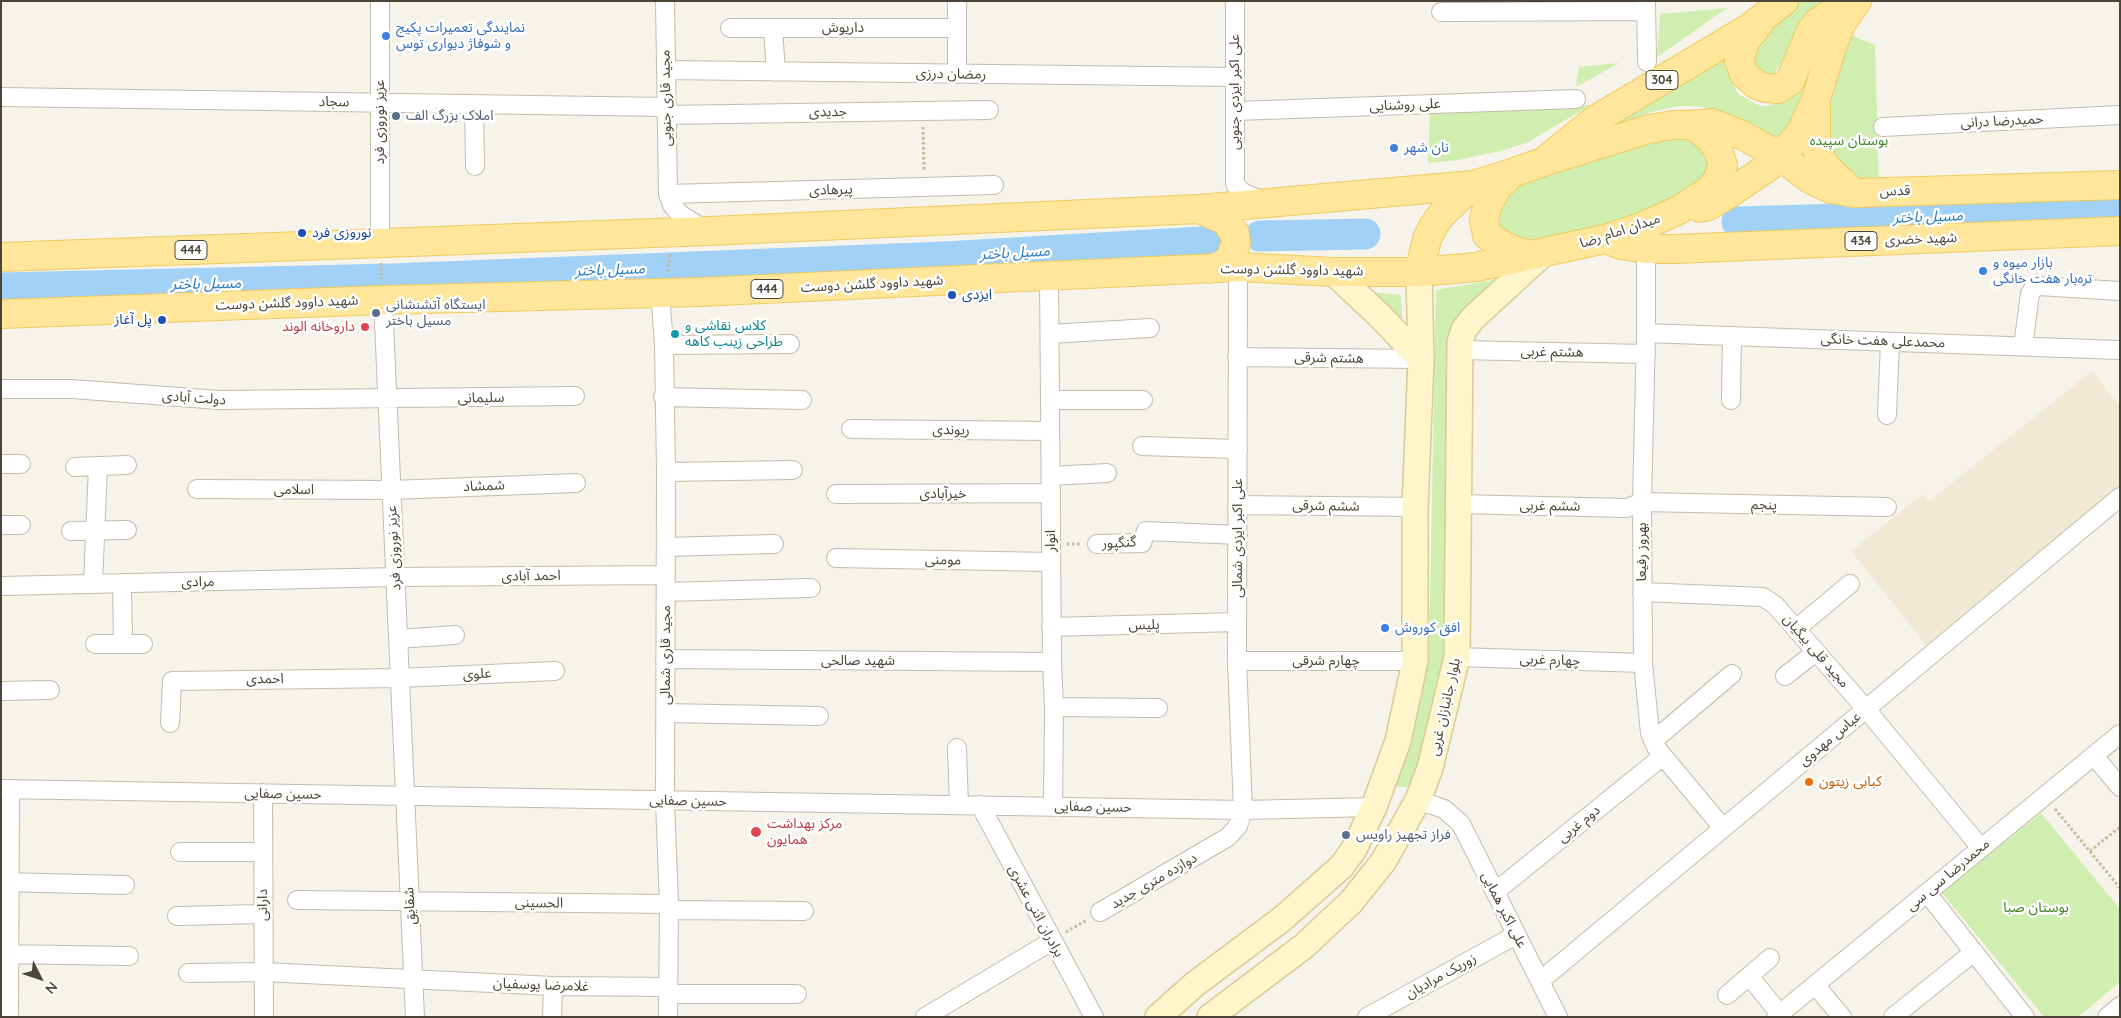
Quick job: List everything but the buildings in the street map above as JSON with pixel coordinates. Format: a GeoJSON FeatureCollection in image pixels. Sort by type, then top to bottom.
{"type":"FeatureCollection","features":[{"type":"Feature","properties":{"kind":"main road"},"geometry":{"type":"LineString","coordinates":[[1784,1],[1760,23],[1746,40],[1739,62],[1744,74],[1757,85],[1766,88],[1778,89],[1790,81],[1810,33],[1817,23],[1850,1]]}},
{"type":"Feature","properties":{"kind":"main road","name":"304"},"geometry":{"type":"LineString","coordinates":[[1543,162],[1596,120],[1749,28],[1784,1]]}},
{"type":"Feature","properties":{"kind":"main road"},"geometry":{"type":"LineString","coordinates":[[1679,210],[1708,206],[1753,178],[1781,157],[1802,130],[1817,96],[1841,24],[1857,1]]}},
{"type":"Feature","properties":{"kind":"main road"},"geometry":{"type":"LineString","coordinates":[[1817,96],[1816,148],[1826,167],[1854,193]]}},
{"type":"Feature","properties":{"kind":"main road","name":"قدس"},"geometry":{"type":"LineString","coordinates":[[1688,125],[1712,124],[1744,136],[1781,157],[1810,179],[1831,189],[1854,193],[2120,185]]}},
{"type":"Feature","properties":{"kind":"main road"},"geometry":{"type":"LineString","coordinates":[[1538,254],[1513,250],[1487,235],[1484,226],[1484,215],[1487,206],[1497,188],[1512,173],[1649,129],[1688,125]]}},
{"type":"Feature","properties":{"kind":"main road","name":"میدان امام رضا"},"geometry":{"type":"LineString","coordinates":[[1538,254],[1605,239],[1641,227],[1679,210],[1708,191],[1716,183],[1723,165],[1718,150],[1710,139],[1698,129],[1688,125]]}},
{"type":"Feature","properties":{"kind":"main road","name":"444"},"geometry":{"type":"LineString","coordinates":[[1,257],[709,231],[1199,209],[1473,185],[1512,173]]}},
{"type":"Feature","properties":{"kind":"main road"},"geometry":{"type":"LineString","coordinates":[[1158,1017],[1195,984],[1282,920],[1329,880],[1354,849],[1374,807],[1398,741],[1415,661],[1415,507],[1421,359],[1420,272],[1427,238],[1434,225],[1442,214],[1473,185]]}},
{"type":"Feature","properties":{"kind":"main road"},"geometry":{"type":"LineString","coordinates":[[1199,209],[1225,220],[1235,234],[1236,243],[1230,259],[1224,265],[1210,269]]}},
{"type":"Feature","properties":{"kind":"main road","name":"شهید خضری"},"geometry":{"type":"LineString","coordinates":[[1605,239],[1621,245],[1646,249],[2120,231]]}},
{"type":"Feature","properties":{"kind":"main road","name":"شهید داوود گلشن دوست"},"geometry":{"type":"LineString","coordinates":[[1,314],[383,300],[664,284],[1049,275],[1238,267],[1333,272],[1420,272],[1477,267],[1538,254]]}},
{"type":"Feature","properties":{"kind":"main road","name":"بلوار جانبازان غربی"},"geometry":{"type":"LineString","coordinates":[[1210,1017],[1304,946],[1351,902],[1383,862],[1418,800],[1430,768],[1457,657],[1459,350],[1464,330],[1472,319],[1538,254]]}},
{"type":"Feature","properties":{"kind":"main road"},"geometry":{"type":"LineString","coordinates":[[1333,272],[1380,316],[1421,359]]}},
{"type":"Feature","properties":{"kind":"main road"},"geometry":{"type":"LineString","coordinates":[[1374,807],[1418,800]]}},
{"type":"Feature","properties":{"kind":"street","name":"عزیز نوروزی فرد"},"geometry":{"type":"LineString","coordinates":[[380,1],[380,242]]}},
{"type":"Feature","properties":{"kind":"street","name":"مجید قاری جنوبی"},"geometry":{"type":"LineString","coordinates":[[665,1],[668,194]]}},
{"type":"Feature","properties":{"kind":"street"},"geometry":{"type":"LineString","coordinates":[[956,1],[957,74]]}},
{"type":"Feature","properties":{"kind":"street","name":"علی اکبر ایزدی جنوبی"},"geometry":{"type":"LineString","coordinates":[[1235,1],[1235,184],[1242,192],[1257,200],[1286,200]]}},
{"type":"Feature","properties":{"kind":"street"},"geometry":{"type":"LineString","coordinates":[[1441,12],[1513,7],[1646,6],[1647,62]]}},
{"type":"Feature","properties":{"kind":"street","name":"داریوش"},"geometry":{"type":"LineString","coordinates":[[730,28],[957,28]]}},
{"type":"Feature","properties":{"kind":"street"},"geometry":{"type":"LineString","coordinates":[[773,28],[776,72]]}},
{"type":"Feature","properties":{"kind":"street","name":"رمضان درزی"},"geometry":{"type":"LineString","coordinates":[[666,70],[1235,77]]}},
{"type":"Feature","properties":{"kind":"street","name":"سجاد"},"geometry":{"type":"LineString","coordinates":[[1,97],[474,104],[666,111]]}},
{"type":"Feature","properties":{"kind":"street","name":"علی روشنایی"},"geometry":{"type":"LineString","coordinates":[[1235,111],[1576,99]]}},
{"type":"Feature","properties":{"kind":"street"},"geometry":{"type":"LineString","coordinates":[[474,104],[475,166]]}},
{"type":"Feature","properties":{"kind":"street","name":"جدیدی"},"geometry":{"type":"LineString","coordinates":[[666,111],[989,110]]}},
{"type":"Feature","properties":{"kind":"street","name":"حمیدرضا درانی"},"geometry":{"type":"LineString","coordinates":[[1883,127],[2120,115]]}},
{"type":"Feature","properties":{"kind":"street","name":"پیرهادی"},"geometry":{"type":"LineString","coordinates":[[668,194],[994,184]]}},
{"type":"Feature","properties":{"kind":"street"},"geometry":{"type":"LineString","coordinates":[[668,194],[672,205],[680,214],[693,224],[709,231]]}},
{"type":"Feature","properties":{"kind":"street","name":"بهروز رفیعا"},"geometry":{"type":"LineString","coordinates":[[1646,249],[1646,354],[1642,502],[1643,663],[1653,741],[1663,756],[1723,828]]}},
{"type":"Feature","properties":{"kind":"street","name":"علی اکبر ایزدی شمالی"},"geometry":{"type":"LineString","coordinates":[[1238,267],[1237,661],[1243,810]]}},
{"type":"Feature","properties":{"kind":"street","name":"انوار"},"geometry":{"type":"LineString","coordinates":[[1049,275],[1051,627],[1054,707],[1053,806]]}},
{"type":"Feature","properties":{"kind":"street","name":"مجید قاری شمالی"},"geometry":{"type":"LineString","coordinates":[[664,284],[663,397],[666,472],[665,801],[668,907],[668,1017]]}},
{"type":"Feature","properties":{"kind":"street"},"geometry":{"type":"LineString","coordinates":[[2023,346],[2030,294],[2038,286],[2120,291]]}},
{"type":"Feature","properties":{"kind":"street","name":"عزیز نوروزی فرد"},"geometry":{"type":"LineString","coordinates":[[383,300],[405,796]]}},
{"type":"Feature","properties":{"kind":"street"},"geometry":{"type":"LineString","coordinates":[[1050,334],[1150,328]]}},
{"type":"Feature","properties":{"kind":"street","name":"محمدعلی هفت خانگی"},"geometry":{"type":"LineString","coordinates":[[1646,333],[2120,350]]}},
{"type":"Feature","properties":{"kind":"street"},"geometry":{"type":"LineString","coordinates":[[1731,400],[1732,336]]}},
{"type":"Feature","properties":{"kind":"street"},"geometry":{"type":"LineString","coordinates":[[1887,414],[1890,342]]}},
{"type":"Feature","properties":{"kind":"street"},"geometry":{"type":"LineString","coordinates":[[664,345],[790,344]]}},
{"type":"Feature","properties":{"kind":"street","name":"هشتم غربی"},"geometry":{"type":"LineString","coordinates":[[1459,350],[1646,354]]}},
{"type":"Feature","properties":{"kind":"street","name":"هشتم شرقی"},"geometry":{"type":"LineString","coordinates":[[1237,357],[1421,359]]}},
{"type":"Feature","properties":{"kind":"street","name":"دولت آبادی"},"geometry":{"type":"LineString","coordinates":[[1,389],[72,389],[219,400],[387,400]]}},
{"type":"Feature","properties":{"kind":"street","name":"سلیمانی"},"geometry":{"type":"LineString","coordinates":[[387,400],[575,396]]}},
{"type":"Feature","properties":{"kind":"street"},"geometry":{"type":"LineString","coordinates":[[663,397],[802,400]]}},
{"type":"Feature","properties":{"kind":"street"},"geometry":{"type":"LineString","coordinates":[[1050,400],[1143,400]]}},
{"type":"Feature","properties":{"kind":"street","name":"ریوندی"},"geometry":{"type":"LineString","coordinates":[[852,429],[1050,431]]}},
{"type":"Feature","properties":{"kind":"street"},"geometry":{"type":"LineString","coordinates":[[1142,446],[1238,449]]}},
{"type":"Feature","properties":{"kind":"street"},"geometry":{"type":"LineString","coordinates":[[1,464],[21,464]]}},
{"type":"Feature","properties":{"kind":"street"},"geometry":{"type":"LineString","coordinates":[[74,467],[127,465]]}},
{"type":"Feature","properties":{"kind":"street"},"geometry":{"type":"LineString","coordinates":[[93,584],[98,466]]}},
{"type":"Feature","properties":{"kind":"street"},"geometry":{"type":"LineString","coordinates":[[666,472],[793,470]]}},
{"type":"Feature","properties":{"kind":"street","name":"خیرآبادی"},"geometry":{"type":"LineString","coordinates":[[836,494],[1051,485],[1107,473]]}},
{"type":"Feature","properties":{"kind":"street","name":"شمشاد"},"geometry":{"type":"LineString","coordinates":[[391,490],[576,483]]}},
{"type":"Feature","properties":{"kind":"street","name":"اسلامی"},"geometry":{"type":"LineString","coordinates":[[197,490],[391,490]]}},
{"type":"Feature","properties":{"kind":"street","name":"عباس مهدوی"},"geometry":{"type":"LineString","coordinates":[[1540,981],[2120,497]]}},
{"type":"Feature","properties":{"kind":"street","name":"ششم غربی"},"geometry":{"type":"LineString","coordinates":[[1458,504],[1627,508],[1642,502]]}},
{"type":"Feature","properties":{"kind":"street","name":"پنجم"},"geometry":{"type":"LineString","coordinates":[[1642,502],[1887,507]]}},
{"type":"Feature","properties":{"kind":"street","name":"ششم شرقی"},"geometry":{"type":"LineString","coordinates":[[1237,505],[1415,507]]}},
{"type":"Feature","properties":{"kind":"street"},"geometry":{"type":"LineString","coordinates":[[1,525],[21,525]]}},
{"type":"Feature","properties":{"kind":"street"},"geometry":{"type":"LineString","coordinates":[[71,531],[127,530]]}},
{"type":"Feature","properties":{"kind":"street","name":"گنگپور"},"geometry":{"type":"LineString","coordinates":[[1097,544],[1142,543],[1146,530],[1238,535]]}},
{"type":"Feature","properties":{"kind":"street"},"geometry":{"type":"LineString","coordinates":[[666,547],[774,544]]}},
{"type":"Feature","properties":{"kind":"street","name":"مومنی"},"geometry":{"type":"LineString","coordinates":[[836,558],[1051,562]]}},
{"type":"Feature","properties":{"kind":"street","name":"احمد آبادی"},"geometry":{"type":"LineString","coordinates":[[395,577],[810,588]]}},
{"type":"Feature","properties":{"kind":"street","name":"مرادی"},"geometry":{"type":"LineString","coordinates":[[1,586],[395,577]]}},
{"type":"Feature","properties":{"kind":"street"},"geometry":{"type":"LineString","coordinates":[[122,583],[123,644]]}},
{"type":"Feature","properties":{"kind":"street"},"geometry":{"type":"LineString","coordinates":[[1796,628],[1850,584]]}},
{"type":"Feature","properties":{"kind":"street","name":"مجید قلی بیگیان"},"geometry":{"type":"LineString","coordinates":[[1642,592],[1764,597],[1775,605],[1866,709],[1981,848]]}},
{"type":"Feature","properties":{"kind":"street","name":"پلیس"},"geometry":{"type":"LineString","coordinates":[[1051,627],[1237,622]]}},
{"type":"Feature","properties":{"kind":"street"},"geometry":{"type":"LineString","coordinates":[[398,639],[455,635]]}},
{"type":"Feature","properties":{"kind":"street"},"geometry":{"type":"LineString","coordinates":[[95,644],[143,644]]}},
{"type":"Feature","properties":{"kind":"street"},"geometry":{"type":"LineString","coordinates":[[1785,676],[1816,652]]}},
{"type":"Feature","properties":{"kind":"street","name":"چهارم غربی"},"geometry":{"type":"LineString","coordinates":[[1457,657],[1643,663]]}},
{"type":"Feature","properties":{"kind":"street","name":"شهید صالحی"},"geometry":{"type":"LineString","coordinates":[[665,659],[1052,662]]}},
{"type":"Feature","properties":{"kind":"street","name":"چهارم شرقی"},"geometry":{"type":"LineString","coordinates":[[1237,661],[1415,661]]}},
{"type":"Feature","properties":{"kind":"street","name":"علوی"},"geometry":{"type":"LineString","coordinates":[[400,678],[555,671]]}},
{"type":"Feature","properties":{"kind":"street"},"geometry":{"type":"LineString","coordinates":[[1653,741],[1732,674]]}},
{"type":"Feature","properties":{"kind":"street","name":"احمدی"},"geometry":{"type":"LineString","coordinates":[[170,723],[172,681],[400,678]]}},
{"type":"Feature","properties":{"kind":"street"},"geometry":{"type":"LineString","coordinates":[[1,691],[50,690]]}},
{"type":"Feature","properties":{"kind":"street"},"geometry":{"type":"LineString","coordinates":[[1054,707],[1158,708]]}},
{"type":"Feature","properties":{"kind":"street"},"geometry":{"type":"LineString","coordinates":[[666,713],[819,716]]}},
{"type":"Feature","properties":{"kind":"street","name":"محمدرضا سی سی"},"geometry":{"type":"LineString","coordinates":[[1778,1015],[2120,734]]}},
{"type":"Feature","properties":{"kind":"street"},"geometry":{"type":"LineString","coordinates":[[958,748],[959,805]]}},
{"type":"Feature","properties":{"kind":"street","name":"دوم غربی"},"geometry":{"type":"LineString","coordinates":[[1494,892],[1663,756]]}},
{"type":"Feature","properties":{"kind":"street"},"geometry":{"type":"LineString","coordinates":[[2094,756],[2120,787]]}},
{"type":"Feature","properties":{"kind":"street"},"geometry":{"type":"LineString","coordinates":[[5,789],[5,954],[9,1017]]}},
{"type":"Feature","properties":{"kind":"street","name":"حسین صفایی"},"geometry":{"type":"LineString","coordinates":[[5,789],[1243,810],[1374,807]]}},
{"type":"Feature","properties":{"kind":"street","name":"دارانی"},"geometry":{"type":"LineString","coordinates":[[263,794],[264,1017]]}},
{"type":"Feature","properties":{"kind":"street","name":"شقایق"},"geometry":{"type":"LineString","coordinates":[[405,796],[415,1017]]}},
{"type":"Feature","properties":{"kind":"street","name":"علی اکبر همایی"},"geometry":{"type":"LineString","coordinates":[[1418,800],[1444,809],[1460,824],[1558,1017]]}},
{"type":"Feature","properties":{"kind":"street","name":"برادران اثنی عشری"},"geometry":{"type":"LineString","coordinates":[[980,805],[1094,1017]]}},
{"type":"Feature","properties":{"kind":"street","name":"دوازده متری جدید"},"geometry":{"type":"LineString","coordinates":[[1100,912],[1228,837],[1238,826],[1243,810]]}},
{"type":"Feature","properties":{"kind":"street"},"geometry":{"type":"LineString","coordinates":[[180,852],[263,852]]}},
{"type":"Feature","properties":{"kind":"street"},"geometry":{"type":"LineString","coordinates":[[5,882],[125,885]]}},
{"type":"Feature","properties":{"kind":"street"},"geometry":{"type":"LineString","coordinates":[[1927,893],[2025,1017]]}},
{"type":"Feature","properties":{"kind":"street","name":"الحسینی"},"geometry":{"type":"LineString","coordinates":[[297,900],[804,911]]}},
{"type":"Feature","properties":{"kind":"street"},"geometry":{"type":"LineString","coordinates":[[177,916],[263,914]]}},
{"type":"Feature","properties":{"kind":"street","name":"زوریک مرادیان"},"geometry":{"type":"LineString","coordinates":[[1367,1017],[1516,935]]}},
{"type":"Feature","properties":{"kind":"street"},"geometry":{"type":"LineString","coordinates":[[926,1017],[1052,941]]}},
{"type":"Feature","properties":{"kind":"street"},"geometry":{"type":"LineString","coordinates":[[1893,1017],[1974,952]]}},
{"type":"Feature","properties":{"kind":"street"},"geometry":{"type":"LineString","coordinates":[[5,954],[129,956]]}},
{"type":"Feature","properties":{"kind":"street"},"geometry":{"type":"LineString","coordinates":[[1727,995],[1770,958]]}},
{"type":"Feature","properties":{"kind":"street","name":"غلامرضا یوسفیان"},"geometry":{"type":"LineString","coordinates":[[188,973],[264,972],[553,986],[797,994]]}},
{"type":"Feature","properties":{"kind":"street"},"geometry":{"type":"LineString","coordinates":[[1749,976],[1778,1015]]}},
{"type":"Feature","properties":{"kind":"street"},"geometry":{"type":"LineString","coordinates":[[1815,985],[1842,1017]]}},
{"type":"Feature","properties":{"kind":"street"},"geometry":{"type":"LineString","coordinates":[[552,1017],[553,986]]}},
{"type":"Feature","properties":{"kind":"path"},"geometry":{"type":"LineString","coordinates":[[923,111],[924,187]]}},
{"type":"Feature","properties":{"kind":"path"},"geometry":{"type":"LineString","coordinates":[[664,284],[670,253]]}},
{"type":"Feature","properties":{"kind":"path","name":"گنگپور"},"geometry":{"type":"LineString","coordinates":[[1052,544],[1097,544]]}},
{"type":"Feature","properties":{"kind":"path"},"geometry":{"type":"LineString","coordinates":[[2045,796],[2120,888]]}},
{"type":"Feature","properties":{"kind":"path"},"geometry":{"type":"LineString","coordinates":[[2090,852],[2120,827]]}},
{"type":"Feature","properties":{"kind":"path","name":"دوازده متری جدید"},"geometry":{"type":"LineString","coordinates":[[1052,941],[1100,912]]}},
{"type":"Feature","properties":{"kind":"shaded area"},"geometry":{"type":"Polygon","coordinates":[[[2092,371],[2120,406],[2120,488],[1926,645],[1851,551],[1923,494],[1929,501],[2092,371]]]}},
{"type":"Feature","properties":{"kind":"green space"},"geometry":{"type":"Polygon","coordinates":[[[1800,1],[1823,1],[1775,72],[1772,75],[1759,75],[1750,53],[1767,30],[1800,1]]]}},
{"type":"Feature","properties":{"kind":"green space"},"geometry":{"type":"Polygon","coordinates":[[[1727,8],[1657,57],[1660,14],[1727,8]]]}},
{"type":"Feature","properties":{"kind":"green space","name":"بوستان سپیده"},"geometry":{"type":"Polygon","coordinates":[[[1851,35],[1875,45],[1879,184],[1843,175],[1822,132],[1838,66],[1851,35]]]}},
{"type":"Feature","properties":{"kind":"green space"},"geometry":{"type":"Polygon","coordinates":[[[1818,48],[1799,108],[1776,146],[1738,120],[1713,109],[1695,106],[1679,106],[1651,112],[1605,131],[1734,50],[1727,59],[1725,68],[1738,94],[1760,106],[1769,106],[1777,102],[1818,48]]]}},
{"type":"Feature","properties":{"kind":"green space"},"geometry":{"type":"Polygon","coordinates":[[[1619,63],[1576,87],[1579,67],[1619,63]]]}},
{"type":"Feature","properties":{"kind":"green space"},"geometry":{"type":"Polygon","coordinates":[[[1591,105],[1528,142],[1501,151],[1457,160],[1428,163],[1430,108],[1591,105]]]}},
{"type":"Feature","properties":{"kind":"green space"},"geometry":{"type":"Polygon","coordinates":[[[1667,132],[1690,137],[1712,156],[1706,183],[1623,222],[1527,242],[1498,234],[1493,208],[1528,176],[1667,132]]]}},
{"type":"Feature","properties":{"kind":"green space"},"geometry":{"type":"Polygon","coordinates":[[[1494,280],[1466,313],[1448,483],[1443,659],[1423,754],[1411,788],[1394,786],[1425,661],[1430,603],[1436,290],[1494,280]]]}},
{"type":"Feature","properties":{"kind":"green space"},"geometry":{"type":"Polygon","coordinates":[[[1361,291],[1401,295],[1403,336],[1361,291]]]}},
{"type":"Feature","properties":{"kind":"green space","name":"بوستان صبا"},"geometry":{"type":"Polygon","coordinates":[[[2041,813],[2120,909],[2120,982],[2078,1017],[2044,1017],[1942,893],[2041,813]]]}},
{"type":"Feature","properties":{"kind":"waterway","name":"مسیل باختر"},"geometry":{"type":"LineString","coordinates":[[1737,222],[2120,211]]}},
{"type":"Feature","properties":{"kind":"waterway","name":"مسیل باختر"},"geometry":{"type":"LineString","coordinates":[[1260,236],[1365,234]]}},
{"type":"Feature","properties":{"kind":"waterway","name":"مسیل باختر"},"geometry":{"type":"LineString","coordinates":[[1,288],[392,279],[944,257],[1219,241]]}},
{"type":"Feature","properties":{"kind":"place","name":"نمایندگی تعمیرات پکیج و شوفاژ دیواری توس"},"geometry":{"type":"Point","coordinates":[386,36]}},
{"type":"Feature","properties":{"kind":"place","name":"املاک بزرگ الف"},"geometry":{"type":"Point","coordinates":[396,116]}},
{"type":"Feature","properties":{"kind":"place","name":"نان شهر"},"geometry":{"type":"Point","coordinates":[1394,148]}},
{"type":"Feature","properties":{"kind":"place","name":"نوروزی فرد"},"geometry":{"type":"Point","coordinates":[302,233]}},
{"type":"Feature","properties":{"kind":"place","name":"بازار میوه و تره‌بار هفت خانگی"},"geometry":{"type":"Point","coordinates":[1983,271]}},
{"type":"Feature","properties":{"kind":"place","name":"ایزدی"},"geometry":{"type":"Point","coordinates":[952,295]}},
{"type":"Feature","properties":{"kind":"place","name":"ایستگاه آتشنشانی مسیل باختر"},"geometry":{"type":"Point","coordinates":[376,313]}},
{"type":"Feature","properties":{"kind":"place","name":"پل آغاز"},"geometry":{"type":"Point","coordinates":[162,320]}},
{"type":"Feature","properties":{"kind":"place","name":"داروخانه الوند"},"geometry":{"type":"Point","coordinates":[365,327]}},
{"type":"Feature","properties":{"kind":"place","name":"کلاس نقاشی و طراحی زینب کاهه"},"geometry":{"type":"Point","coordinates":[675,334]}},
{"type":"Feature","properties":{"kind":"place","name":"افق کوروش"},"geometry":{"type":"Point","coordinates":[1385,628]}},
{"type":"Feature","properties":{"kind":"place","name":"کبابی زیتون"},"geometry":{"type":"Point","coordinates":[1809,782]}},
{"type":"Feature","properties":{"kind":"place","name":"مرکز بهداشت همایون"},"geometry":{"type":"Point","coordinates":[756,832]}},
{"type":"Feature","properties":{"kind":"place","name":"فراز تجهیز راویس"},"geometry":{"type":"Point","coordinates":[1346,835]}}]}
